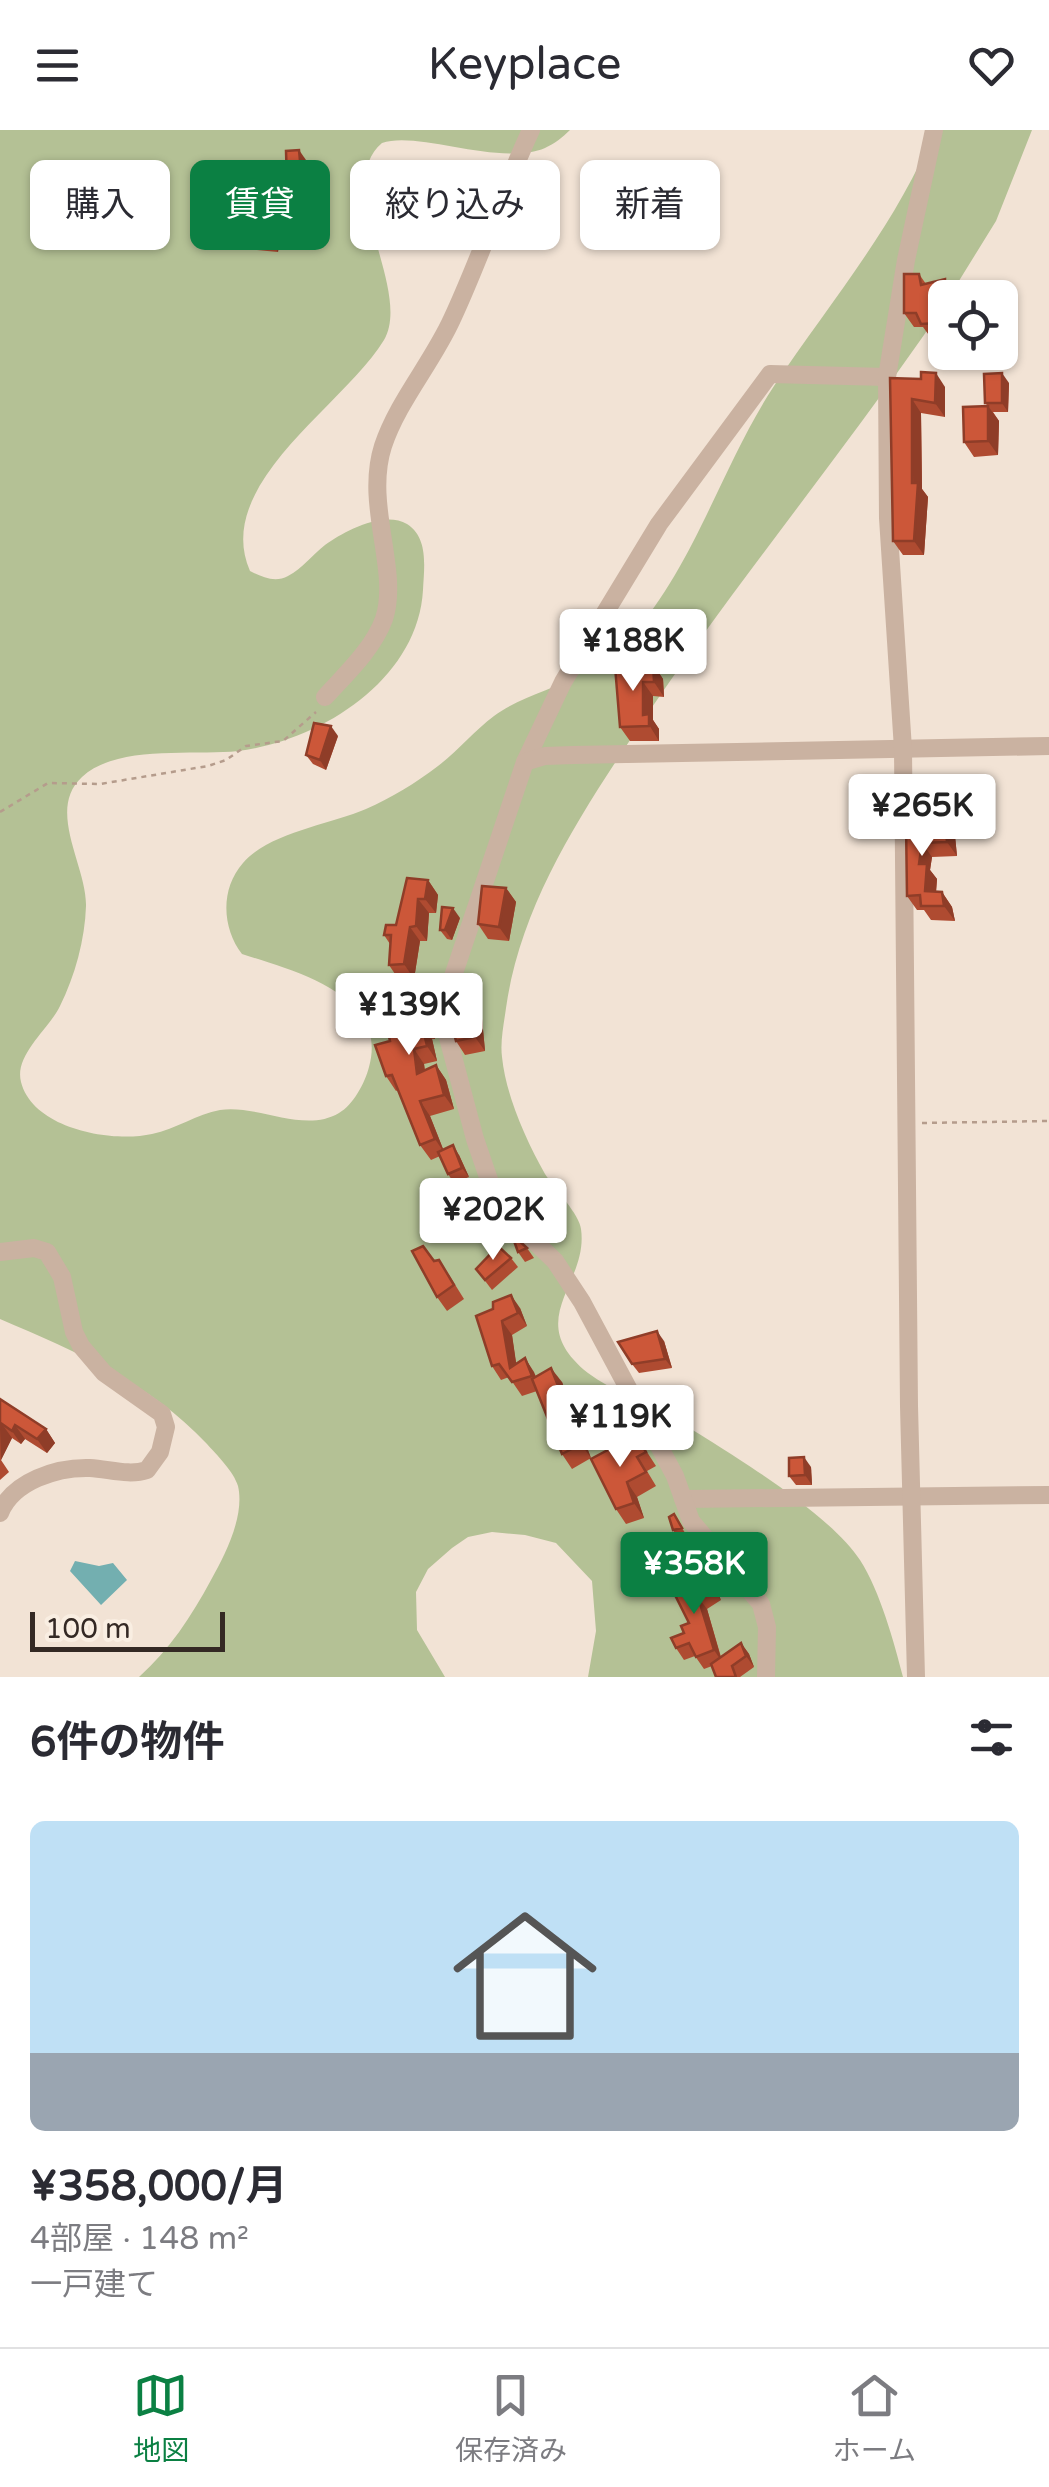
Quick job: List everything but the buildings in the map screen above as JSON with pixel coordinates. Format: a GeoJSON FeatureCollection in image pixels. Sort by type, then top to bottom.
{"type":"FeatureCollection","features":[{"type":"Feature","properties":{"kind":"street"},"geometry":{"type":"LineString","coordinates":[[325,697],[370,645],[386,614],[386,574],[376,492],[376,473],[385,441],[452,319],[531,130]]}},
{"type":"Feature","properties":{"kind":"street"},"geometry":{"type":"LineString","coordinates":[[916,1677],[904,749],[888,518],[886,378],[934,130]]}},
{"type":"Feature","properties":{"kind":"street"},"geometry":{"type":"LineString","coordinates":[[766,1677],[767,1627],[760,1604],[691,1521],[675,1476],[582,1302],[554,1261],[498,1206],[478,1152],[443,1019],[444,1003],[525,762],[564,682],[658,524],[770,374],[886,378]]}},
{"type":"Feature","properties":{"kind":"street"},"geometry":{"type":"LineString","coordinates":[[525,762],[545,756],[1049,746]]}},
{"type":"Feature","properties":{"kind":"street"},"geometry":{"type":"LineString","coordinates":[[0,1252],[34,1248],[47,1252],[62,1277],[74,1332],[81,1346],[104,1373],[157,1409],[166,1426],[160,1452],[147,1470],[74,1468],[40,1477],[15,1491],[5,1500],[0,1513]]}},
{"type":"Feature","properties":{"kind":"street"},"geometry":{"type":"LineString","coordinates":[[683,1498],[1049,1495]]}},
{"type":"Feature","properties":{"kind":"path"},"geometry":{"type":"LineString","coordinates":[[0,812],[48,783],[100,784],[190,772],[226,760],[246,746],[283,741],[316,712],[325,697]]}},
{"type":"Feature","properties":{"kind":"path"},"geometry":{"type":"LineString","coordinates":[[906,1123],[1049,1121]]}},
{"type":"Feature","properties":{"kind":"green space"},"geometry":{"type":"Polygon","coordinates":[[[0,130],[570,130],[548,146],[527,153],[397,140],[382,143],[370,160],[350,160],[350,250],[378,250],[389,294],[390,319],[384,340],[365,365],[265,477],[249,507],[243,539],[250,571],[273,579],[293,573],[325,545],[364,524],[387,519],[407,524],[419,537],[424,563],[417,622],[404,652],[384,678],[359,700],[301,734],[238,751],[115,760],[82,777],[72,790],[68,822],[85,890],[84,931],[65,994],[55,1015],[27,1052],[21,1082],[28,1098],[57,1121],[96,1134],[135,1136],[170,1129],[220,1110],[311,1121],[325,1119],[349,1105],[369,1067],[371,1042],[365,1021],[352,1004],[311,978],[242,954],[230,932],[226,908],[230,885],[243,863],[268,844],[366,809],[403,790],[445,760],[494,716],[572,678],[626,641],[673,579],[774,386],[882,230],[935,130],[1032,130],[996,221],[960,280],[928,280],[928,329],[674,675],[577,824],[525,931],[502,1038],[504,1072],[518,1117],[545,1174],[580,1223],[581,1249],[558,1318],[560,1336],[569,1354],[597,1379],[669,1415],[772,1481],[824,1521],[860,1560],[874,1586],[903,1677],[588,1677],[596,1631],[592,1581],[556,1543],[492,1532],[468,1537],[452,1548],[428,1569],[416,1592],[417,1630],[445,1677],[139,1677],[188,1620],[222,1559],[239,1510],[238,1486],[207,1444],[161,1403],[111,1371],[0,1319],[0,130]]]}},
{"type":"Feature","properties":{"kind":"water"},"geometry":{"type":"Polygon","coordinates":[[[75,1561],[99,1566],[113,1563],[127,1580],[101,1605],[70,1571],[75,1561]]]}}]}
